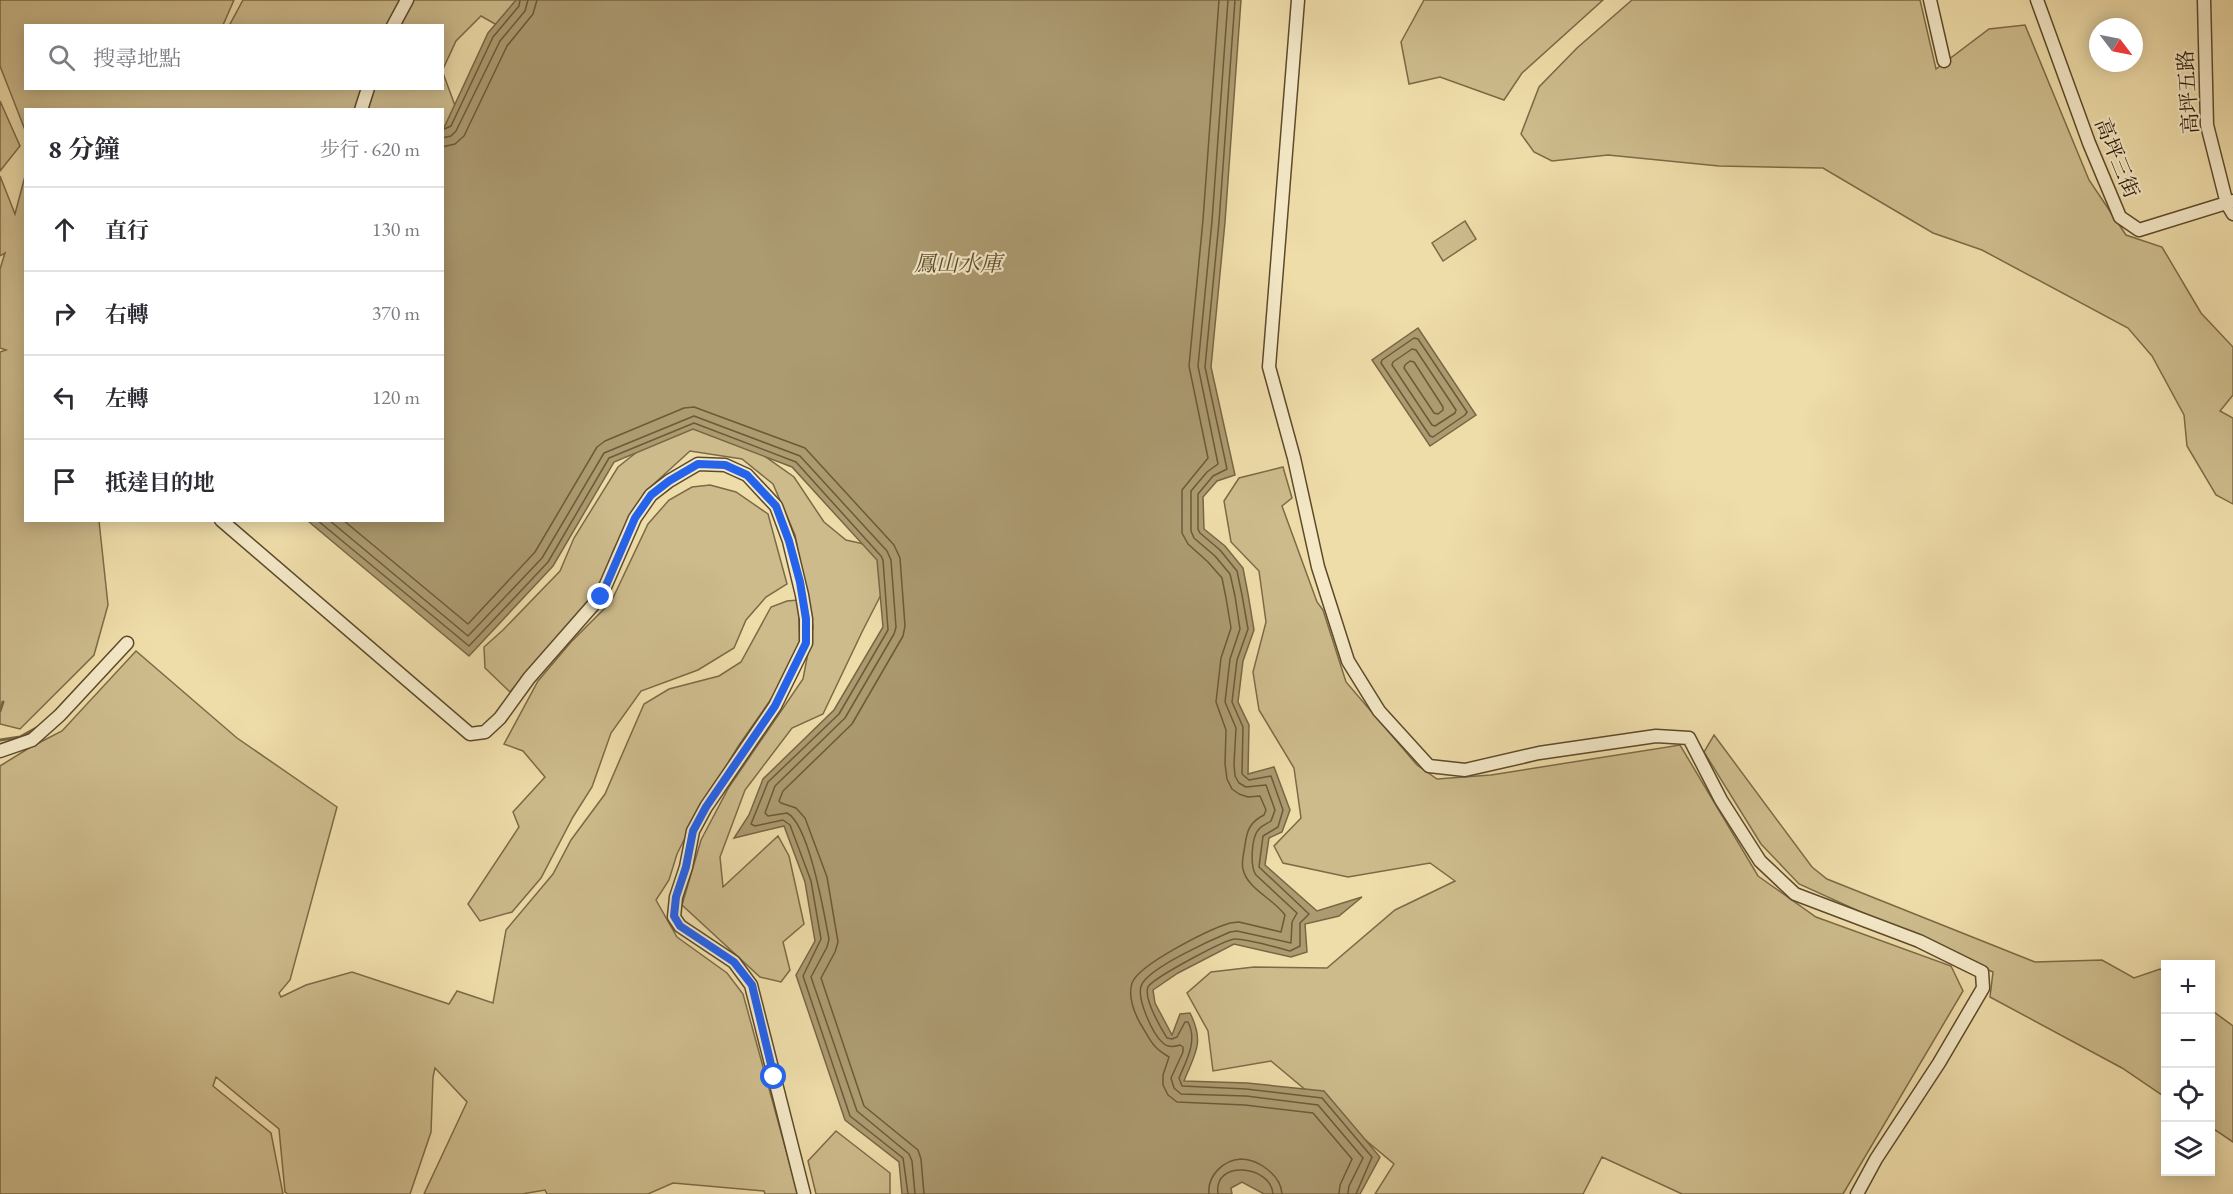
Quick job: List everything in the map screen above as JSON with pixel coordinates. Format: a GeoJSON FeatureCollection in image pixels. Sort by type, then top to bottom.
{"type":"FeatureCollection","features":[{"type":"Feature","properties":{"kind":"street"},"geometry":{"type":"LineString","coordinates":[[394,24],[407,0]]}},
{"type":"Feature","properties":{"kind":"street"},"geometry":{"type":"LineString","coordinates":[[1298,0],[1269,367],[1294,458],[1318,567],[1348,661],[1379,711],[1429,766],[1466,770],[1539,753],[1656,736],[1689,738],[1721,800],[1760,861],[1795,894],[1919,941],[1982,972],[1983,988],[1939,1064],[1876,1159],[1857,1194]]}},
{"type":"Feature","properties":{"kind":"street"},"geometry":{"type":"LineString","coordinates":[[1930,0],[1944,61]]}},
{"type":"Feature","properties":{"kind":"street","name":"高坪三街"},"geometry":{"type":"LineString","coordinates":[[2037,0],[2089,143],[2120,217],[2139,230],[2231,206]]}},
{"type":"Feature","properties":{"kind":"street","name":"高坪五路"},"geometry":{"type":"LineString","coordinates":[[2204,0],[2207,125],[2231,206]]}},
{"type":"Feature","properties":{"kind":"street"},"geometry":{"type":"LineString","coordinates":[[362,108],[367,90]]}},
{"type":"Feature","properties":{"kind":"street"},"geometry":{"type":"LineString","coordinates":[[223,522],[470,734],[485,732],[500,718],[529,678],[601,597],[635,518],[651,495],[669,481],[698,464],[725,465],[747,475],[776,506],[789,541],[800,582],[806,619],[806,643],[775,706],[706,807],[693,831],[686,867],[676,897],[674,916],[680,926],[734,962],[752,985],[804,1194]]}},
{"type":"Feature","properties":{"kind":"street"},"geometry":{"type":"LineString","coordinates":[[0,751],[32,740],[60,715],[127,643]]}},
{"type":"Feature","properties":{"kind":"shaded area"},"geometry":{"type":"Polygon","coordinates":[[[0,0],[234,0],[223,24],[24,24],[24,90],[444,90],[444,76],[457,111],[444,134],[444,108],[24,108],[24,127],[0,66],[0,0]]]}},
{"type":"Feature","properties":{"kind":"shaded area"},"geometry":{"type":"Polygon","coordinates":[[[243,0],[523,0],[525,41],[481,16],[456,41],[444,67],[444,24],[230,24],[243,0]]]}},
{"type":"Feature","properties":{"kind":"shaded area"},"geometry":{"type":"Polygon","coordinates":[[[1424,0],[1603,0],[1522,73],[1504,100],[1440,77],[1409,84],[1401,42],[1424,0]]]}},
{"type":"Feature","properties":{"kind":"shaded area"},"geometry":{"type":"Polygon","coordinates":[[[1632,0],[1920,0],[1936,69],[1989,29],[2025,25],[2089,180],[2126,235],[2162,247],[2201,313],[2233,347],[2233,395],[2220,411],[2233,418],[2233,504],[2216,495],[2187,446],[2184,415],[2152,356],[2128,328],[1982,250],[1933,233],[1823,168],[1719,166],[1608,155],[1552,161],[1534,152],[1521,134],[1539,87],[1577,48],[1632,0]]]}},
{"type":"Feature","properties":{"kind":"shaded area"},"geometry":{"type":"Polygon","coordinates":[[[0,101],[20,146],[0,171],[0,101]]]}},
{"type":"Feature","properties":{"kind":"shaded area"},"geometry":{"type":"Polygon","coordinates":[[[0,176],[15,214],[24,180],[24,522],[99,522],[108,605],[94,655],[20,729],[0,724],[0,352],[6,350],[0,348],[0,269],[5,253],[0,256],[0,176]]]}},
{"type":"Feature","properties":{"kind":"shaded area"},"geometry":{"type":"Polygon","coordinates":[[[1465,221],[1476,239],[1443,261],[1432,243],[1465,221]]]}},
{"type":"Feature","properties":{"kind":"shaded area"},"geometry":{"type":"Polygon","coordinates":[[[671,425],[732,433],[794,477],[824,522],[846,540],[882,548],[888,581],[823,714],[792,728],[745,790],[720,857],[723,887],[778,836],[789,856],[804,924],[783,942],[790,970],[781,982],[760,977],[682,905],[701,840],[729,787],[803,679],[813,627],[795,535],[773,484],[742,459],[690,451],[644,493],[614,549],[598,589],[510,692],[485,668],[484,647],[560,571],[574,538],[618,467],[671,425]]]}},
{"type":"Feature","properties":{"kind":"shaded area"},"geometry":{"type":"Polygon","coordinates":[[[1283,467],[1292,498],[1282,506],[1317,602],[1323,610],[1346,682],[1417,765],[1437,779],[1491,775],[1680,745],[1758,876],[1816,917],[1951,966],[1963,991],[1843,1194],[1682,1194],[1602,1157],[1583,1194],[1375,1194],[1394,1164],[1271,1061],[1213,1071],[1208,1031],[1187,993],[1211,972],[1254,967],[1327,968],[1395,910],[1455,881],[1430,863],[1348,877],[1283,863],[1274,846],[1301,818],[1294,768],[1259,710],[1253,672],[1266,622],[1259,571],[1231,542],[1224,501],[1239,478],[1283,467]]]}},
{"type":"Feature","properties":{"kind":"shaded area"},"geometry":{"type":"Polygon","coordinates":[[[710,485],[736,492],[768,514],[787,584],[766,597],[746,620],[734,648],[698,670],[641,691],[611,733],[592,787],[573,817],[541,878],[512,912],[480,921],[468,904],[519,827],[513,812],[545,777],[523,751],[504,744],[538,681],[571,642],[611,602],[648,524],[669,500],[692,487],[710,485]]]}},
{"type":"Feature","properties":{"kind":"shaded area"},"geometry":{"type":"Polygon","coordinates":[[[798,600],[800,641],[776,692],[739,745],[697,814],[677,854],[669,880],[656,900],[677,937],[727,973],[743,994],[798,1194],[765,1194],[764,1191],[673,1183],[648,1194],[547,1194],[545,1190],[522,1194],[424,1194],[467,1102],[435,1068],[431,1132],[410,1194],[288,1194],[285,1192],[279,1129],[216,1077],[213,1086],[271,1133],[283,1194],[0,1194],[0,766],[62,731],[136,651],[237,738],[337,807],[290,980],[279,993],[281,997],[306,985],[352,972],[449,1004],[457,991],[493,1003],[506,930],[553,874],[571,840],[605,794],[644,704],[669,689],[719,676],[741,662],[771,607],[798,600]]]}},
{"type":"Feature","properties":{"kind":"shaded area"},"geometry":{"type":"Polygon","coordinates":[[[1714,735],[1812,867],[1827,879],[2035,962],[2102,960],[2134,978],[2161,970],[2161,1094],[2122,1068],[1990,997],[1993,972],[1799,884],[1761,844],[1704,752],[1714,735]]]}},
{"type":"Feature","properties":{"kind":"shaded area"},"geometry":{"type":"Polygon","coordinates":[[[2215,1013],[2233,1026],[2233,1142],[2215,1130],[2215,1013]]]}},
{"type":"Feature","properties":{"kind":"shaded area"},"geometry":{"type":"Polygon","coordinates":[[[836,1131],[890,1173],[890,1194],[816,1194],[808,1161],[836,1131]]]}},
{"type":"Feature","properties":{"kind":"water","name":"鳳山水庫"},"geometry":{"type":"Polygon","coordinates":[[[516,0],[1241,0],[1225,222],[1211,367],[1235,475],[1217,481],[1203,497],[1204,529],[1225,546],[1243,568],[1248,594],[1254,630],[1243,661],[1238,702],[1249,725],[1248,774],[1274,767],[1290,810],[1282,832],[1269,838],[1265,865],[1317,911],[1362,897],[1339,916],[1305,924],[1307,952],[1291,957],[1234,944],[1178,973],[1153,990],[1155,1003],[1172,1035],[1180,1014],[1190,1013],[1194,1023],[1198,1040],[1197,1048],[1184,1081],[1247,1083],[1324,1091],[1380,1157],[1360,1194],[1264,1194],[1242,1182],[1231,1188],[1232,1194],[902,1194],[899,1162],[845,1120],[796,975],[815,941],[805,882],[784,826],[734,838],[749,815],[763,779],[834,710],[883,627],[877,560],[792,467],[693,429],[614,462],[553,566],[469,656],[309,522],[444,522],[444,128],[488,33],[516,0]]]}},
{"type":"Feature","properties":{"kind":"water"},"geometry":{"type":"Polygon","coordinates":[[[1418,328],[1476,415],[1430,446],[1372,360],[1418,328]]]}},
{"type":"Feature","properties":{"kind":"waterway"},"geometry":{"type":"LineString","coordinates":[[52,715],[113,650]]}},
{"type":"Feature","properties":{"kind":"waterway"},"geometry":{"type":"LineString","coordinates":[[0,711],[3,702]]}},
{"type":"Feature","properties":{"kind":"waterway"},"geometry":{"type":"LineString","coordinates":[[0,740],[20,737],[38,727]]}},
{"type":"Feature","properties":{"kind":"route"},"geometry":{"type":"LineString","coordinates":[[601,597],[635,518],[651,495],[698,464],[725,465],[747,475],[776,506],[789,541],[800,582],[806,619],[806,643],[775,706],[706,807],[693,831],[686,867],[676,897],[674,916],[680,926],[734,962],[752,985],[774,1077]]}}]}
